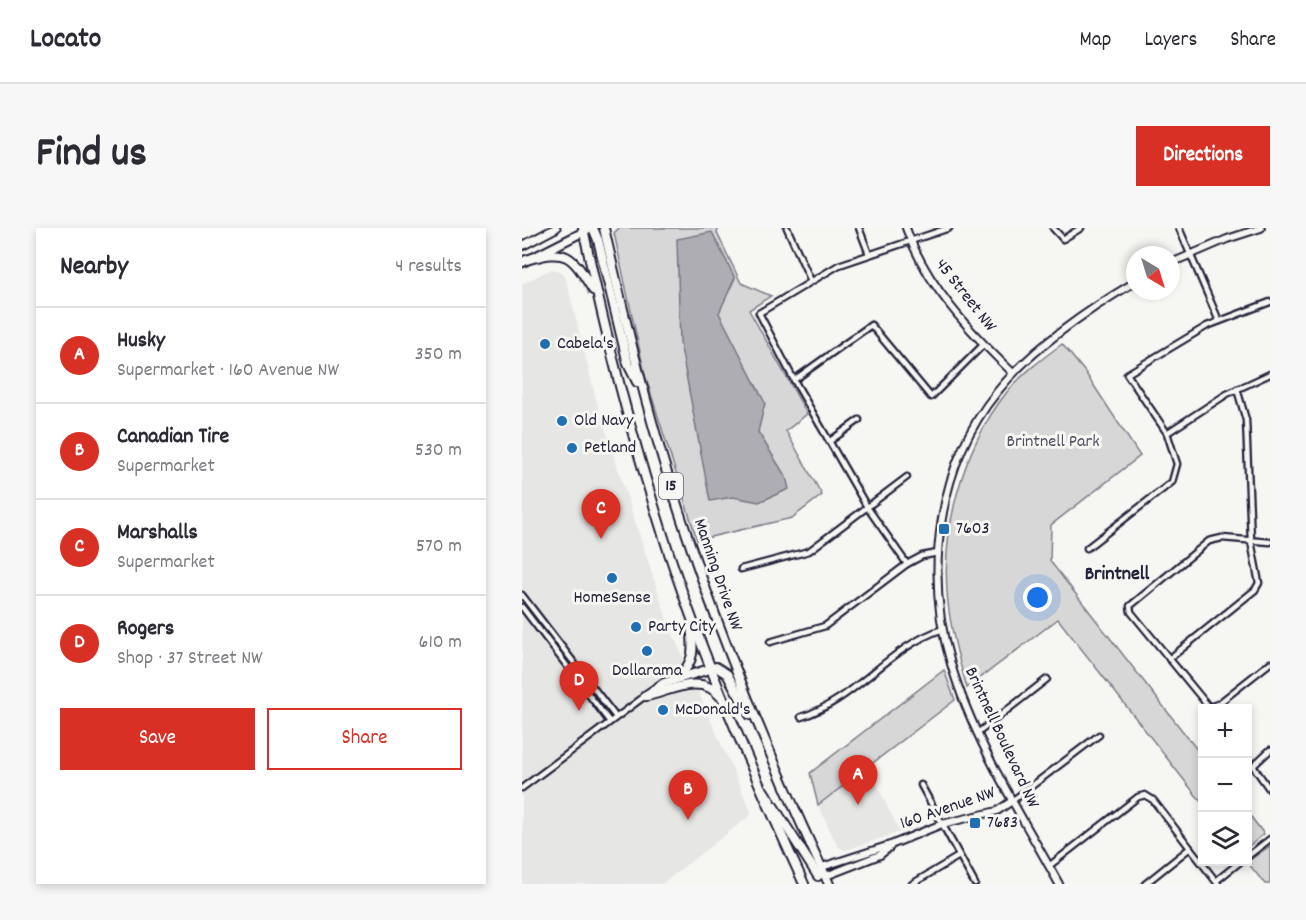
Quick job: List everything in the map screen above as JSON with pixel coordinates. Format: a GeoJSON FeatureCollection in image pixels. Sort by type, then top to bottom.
{"type":"FeatureCollection","features":[{"type":"Feature","properties":{"kind":"main road"},"geometry":{"type":"LineString","coordinates":[[522,246],[556,228]]}},
{"type":"Feature","properties":{"kind":"main road"},"geometry":{"type":"LineString","coordinates":[[524,262],[584,229],[593,228],[598,240],[628,364],[645,397]]}},
{"type":"Feature","properties":{"kind":"main road","name":"Manning Drive NW"},"geometry":{"type":"LineString","coordinates":[[604,228],[631,344],[676,501],[719,626],[758,726],[822,867]]}},
{"type":"Feature","properties":{"kind":"main road","name":"Manning Drive NW"},"geometry":{"type":"LineString","coordinates":[[584,229],[597,296],[635,445],[689,612],[759,787],[804,884]]}},
{"type":"Feature","properties":{"kind":"main road"},"geometry":{"type":"LineString","coordinates":[[524,262],[551,253],[561,254],[582,271],[597,296]]}},
{"type":"Feature","properties":{"kind":"main road"},"geometry":{"type":"LineString","coordinates":[[673,679],[692,660],[693,643],[689,612]]}},
{"type":"Feature","properties":{"kind":"main road"},"geometry":{"type":"LineString","coordinates":[[645,696],[673,679],[710,667],[722,668],[743,706],[758,726]]}},
{"type":"Feature","properties":{"kind":"main road"},"geometry":{"type":"LineString","coordinates":[[645,696],[682,686],[699,685],[718,693],[724,702]]}},
{"type":"Feature","properties":{"kind":"main road"},"geometry":{"type":"LineString","coordinates":[[759,787],[767,792],[822,880]]}},
{"type":"Feature","properties":{"kind":"main road"},"geometry":{"type":"LineString","coordinates":[[822,867],[822,880]]}},
{"type":"Feature","properties":{"kind":"street"},"geometry":{"type":"LineString","coordinates":[[787,228],[811,281]]}},
{"type":"Feature","properties":{"kind":"street"},"geometry":{"type":"LineString","coordinates":[[859,228],[868,254]]}},
{"type":"Feature","properties":{"kind":"street","name":"45 Street NW"},"geometry":{"type":"LineString","coordinates":[[906,228],[932,280],[983,345],[1013,374]]}},
{"type":"Feature","properties":{"kind":"street"},"geometry":{"type":"LineString","coordinates":[[907,564],[867,507],[794,380],[759,313],[839,265],[949,228]]}},
{"type":"Feature","properties":{"kind":"street"},"geometry":{"type":"LineString","coordinates":[[1053,228],[1063,239],[1081,228]]}},
{"type":"Feature","properties":{"kind":"street"},"geometry":{"type":"LineString","coordinates":[[1179,228],[1219,321]]}},
{"type":"Feature","properties":{"kind":"street"},"geometry":{"type":"LineString","coordinates":[[1180,259],[1260,228]]}},
{"type":"Feature","properties":{"kind":"street","name":"Brintnell Boulevard NW"},"geometry":{"type":"LineString","coordinates":[[1059,884],[1012,801],[954,675],[943,629],[937,587],[938,553],[944,506],[963,448],[982,412],[1013,374],[1090,311],[1126,288]]}},
{"type":"Feature","properties":{"kind":"street"},"geometry":{"type":"LineString","coordinates":[[1087,548],[1172,482],[1177,464],[1167,433],[1127,374],[1219,321],[1270,302]]}},
{"type":"Feature","properties":{"kind":"street"},"geometry":{"type":"LineString","coordinates":[[794,380],[871,324],[931,397],[983,345]]}},
{"type":"Feature","properties":{"kind":"street"},"geometry":{"type":"LineString","coordinates":[[1167,433],[1237,388],[1270,374]]}},
{"type":"Feature","properties":{"kind":"street"},"geometry":{"type":"LineString","coordinates":[[1169,659],[1255,590],[1259,583],[1251,541],[1246,420],[1237,388]]}},
{"type":"Feature","properties":{"kind":"street"},"geometry":{"type":"LineString","coordinates":[[830,441],[859,420]]}},
{"type":"Feature","properties":{"kind":"street"},"geometry":{"type":"LineString","coordinates":[[741,569],[809,551],[907,477]]}},
{"type":"Feature","properties":{"kind":"street"},"geometry":{"type":"LineString","coordinates":[[1270,542],[1222,538],[1209,541],[1130,606],[1131,612],[1209,707],[1218,704],[1270,663]]}},
{"type":"Feature","properties":{"kind":"street"},"geometry":{"type":"LineString","coordinates":[[770,642],[825,626],[907,564],[922,556],[938,553]]}},
{"type":"Feature","properties":{"kind":"street"},"geometry":{"type":"LineString","coordinates":[[522,595],[615,716]]}},
{"type":"Feature","properties":{"kind":"street"},"geometry":{"type":"LineString","coordinates":[[522,607],[609,721]]}},
{"type":"Feature","properties":{"kind":"street"},"geometry":{"type":"LineString","coordinates":[[801,717],[835,703],[908,646],[943,629]]}},
{"type":"Feature","properties":{"kind":"street"},"geometry":{"type":"LineString","coordinates":[[979,732],[1047,678]]}},
{"type":"Feature","properties":{"kind":"street"},"geometry":{"type":"LineString","coordinates":[[522,788],[615,716],[645,696]]}},
{"type":"Feature","properties":{"kind":"street","name":"160 Avenue NW"},"geometry":{"type":"LineString","coordinates":[[822,867],[893,844],[942,824],[997,810],[1099,735]]}},
{"type":"Feature","properties":{"kind":"street"},"geometry":{"type":"LineString","coordinates":[[1270,750],[1253,763],[1270,790]]}},
{"type":"Feature","properties":{"kind":"street"},"geometry":{"type":"LineString","coordinates":[[921,785],[975,884]]}},
{"type":"Feature","properties":{"kind":"street"},"geometry":{"type":"LineString","coordinates":[[1049,866],[1138,797],[1145,795],[1153,800],[1217,882],[1235,866]]}},
{"type":"Feature","properties":{"kind":"street"},"geometry":{"type":"LineString","coordinates":[[1252,853],[1270,838]]}},
{"type":"Feature","properties":{"kind":"street","name":"160 Avenue NW"},"geometry":{"type":"LineString","coordinates":[[822,880],[880,855],[893,844]]}},
{"type":"Feature","properties":{"kind":"street"},"geometry":{"type":"LineString","coordinates":[[1145,884],[1190,848]]}},
{"type":"Feature","properties":{"kind":"street"},"geometry":{"type":"LineString","coordinates":[[912,884],[959,856]]}},
{"type":"Feature","properties":{"kind":"shaded area"},"geometry":{"type":"Polygon","coordinates":[[[712,232],[735,278],[719,313],[765,403],[758,432],[786,477],[789,489],[759,502],[733,497],[710,501],[680,343],[677,239],[712,232]]]}},
{"type":"Feature","properties":{"kind":"shaded area"},"geometry":{"type":"Polygon","coordinates":[[[552,269],[562,272],[566,279],[598,407],[668,623],[752,814],[662,884],[522,884],[522,284],[552,269]]]}},
{"type":"Feature","properties":{"kind":"shaded area"},"geometry":{"type":"Polygon","coordinates":[[[868,767],[900,832],[846,850],[838,847],[818,805],[868,767]]]}},
{"type":"Feature","properties":{"kind":"green space"},"geometry":{"type":"Polygon","coordinates":[[[619,228],[719,228],[717,233],[741,283],[771,296],[749,310],[807,414],[786,431],[822,495],[792,518],[697,540],[645,375],[614,233],[619,228]]]}},
{"type":"Feature","properties":{"kind":"green space","name":"Brintnell Park"},"geometry":{"type":"Polygon","coordinates":[[[1062,344],[1085,372],[1140,456],[1051,525],[1050,561],[1198,751],[1198,798],[1058,619],[967,688],[958,657],[948,603],[946,576],[951,520],[966,465],[991,414],[1007,392],[1040,360],[1062,344]]]}},
{"type":"Feature","properties":{"kind":"green space"},"geometry":{"type":"Polygon","coordinates":[[[944,670],[955,700],[818,805],[810,773],[944,670]]]}},
{"type":"Feature","properties":{"kind":"green space"},"geometry":{"type":"Polygon","coordinates":[[[1252,818],[1264,834],[1252,844],[1252,818]]]}},
{"type":"Feature","properties":{"kind":"green space"},"geometry":{"type":"Polygon","coordinates":[[[1270,846],[1270,884],[1265,884],[1250,866],[1252,859],[1270,846]]]}},
{"type":"Feature","properties":{"kind":"place","name":"Cabela's"},"geometry":{"type":"Point","coordinates":[545,344]}},
{"type":"Feature","properties":{"kind":"place","name":"Old Navy"},"geometry":{"type":"Point","coordinates":[562,421]}},
{"type":"Feature","properties":{"kind":"place","name":"Petland"},"geometry":{"type":"Point","coordinates":[572,448]}},
{"type":"Feature","properties":{"kind":"place","name":"7603"},"geometry":{"type":"Point","coordinates":[944,529]}},
{"type":"Feature","properties":{"kind":"place","name":"Marshalls"},"geometry":{"type":"Point","coordinates":[601,539]}},
{"type":"Feature","properties":{"kind":"place","name":"HomeSense"},"geometry":{"type":"Point","coordinates":[612,578]}},
{"type":"Feature","properties":{"kind":"place","name":"Party City"},"geometry":{"type":"Point","coordinates":[636,627]}},
{"type":"Feature","properties":{"kind":"place","name":"Dollarama"},"geometry":{"type":"Point","coordinates":[647,651]}},
{"type":"Feature","properties":{"kind":"place","name":"McDonald's"},"geometry":{"type":"Point","coordinates":[663,710]}},
{"type":"Feature","properties":{"kind":"place","name":"Rogers"},"geometry":{"type":"Point","coordinates":[579,711]}},
{"type":"Feature","properties":{"kind":"place","name":"Husky"},"geometry":{"type":"Point","coordinates":[858,805]}},
{"type":"Feature","properties":{"kind":"place","name":"Canadian Tire"},"geometry":{"type":"Point","coordinates":[688,820]}},
{"type":"Feature","properties":{"kind":"place","name":"7683"},"geometry":{"type":"Point","coordinates":[975,823]}},
{"type":"Feature","properties":{"kind":"district","name":"Brintnell"},"geometry":{"type":"Point","coordinates":[1117,575]}}]}
